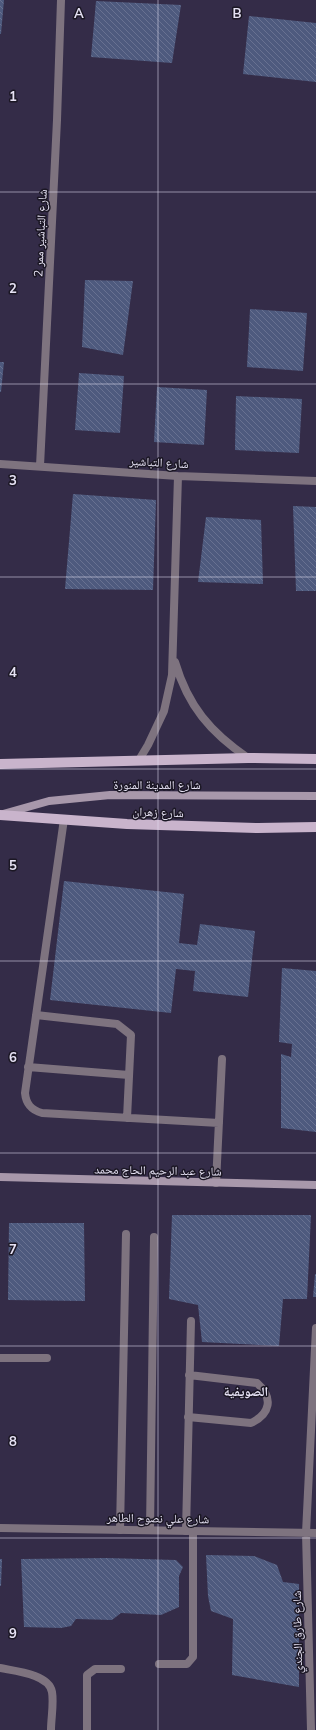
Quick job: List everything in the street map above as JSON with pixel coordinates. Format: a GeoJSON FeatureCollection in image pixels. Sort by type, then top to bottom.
{"type":"FeatureCollection","features":[{"type":"Feature","properties":{"kind":"main road"},"geometry":{"type":"LineString","coordinates":[[0,764],[248,758],[316,759]]}},
{"type":"Feature","properties":{"kind":"main road","name":"شارع المدينة المنورة"},"geometry":{"type":"LineString","coordinates":[[0,815],[49,801],[110,795],[316,796]]}},
{"type":"Feature","properties":{"kind":"main road","name":"شارع زهران"},"geometry":{"type":"LineString","coordinates":[[0,815],[163,825],[258,828],[316,827]]}},
{"type":"Feature","properties":{"kind":"main road","name":"شارع عبد الرحيم الحاج محمد"},"geometry":{"type":"LineString","coordinates":[[0,1177],[316,1185]]}},
{"type":"Feature","properties":{"kind":"street","name":"شارع التباشير ممر 2"},"geometry":{"type":"LineString","coordinates":[[40,466],[57,120],[61,0]]}},
{"type":"Feature","properties":{"kind":"street","name":"شارع التباشير"},"geometry":{"type":"LineString","coordinates":[[0,464],[178,476],[316,481]]}},
{"type":"Feature","properties":{"kind":"street"},"geometry":{"type":"LineString","coordinates":[[139,760],[164,711],[170,687],[174,657],[178,476]]}},
{"type":"Feature","properties":{"kind":"street"},"geometry":{"type":"LineString","coordinates":[[174,657],[180,678],[200,716],[214,732],[248,758]]}},
{"type":"Feature","properties":{"kind":"street"},"geometry":{"type":"LineString","coordinates":[[64,819],[28,1067],[25,1093],[29,1106],[35,1111],[219,1123]]}},
{"type":"Feature","properties":{"kind":"street"},"geometry":{"type":"LineString","coordinates":[[36,1015],[117,1024],[131,1035],[127,1118]]}},
{"type":"Feature","properties":{"kind":"street"},"geometry":{"type":"LineString","coordinates":[[216,1183],[222,1060]]}},
{"type":"Feature","properties":{"kind":"street"},"geometry":{"type":"LineString","coordinates":[[28,1067],[129,1074]]}},
{"type":"Feature","properties":{"kind":"street"},"geometry":{"type":"LineString","coordinates":[[120,1530],[126,1234]]}},
{"type":"Feature","properties":{"kind":"street"},"geometry":{"type":"LineString","coordinates":[[150,1530],[154,1237]]}},
{"type":"Feature","properties":{"kind":"street"},"geometry":{"type":"LineString","coordinates":[[159,1664],[187,1664],[193,1657],[188,1416],[191,1321]]}},
{"type":"Feature","properties":{"kind":"street","name":"شارع طارق الجندي"},"geometry":{"type":"LineString","coordinates":[[311,1730],[306,1533],[313,1468],[316,1328]]}},
{"type":"Feature","properties":{"kind":"street"},"geometry":{"type":"LineString","coordinates":[[0,1358],[47,1358]]}},
{"type":"Feature","properties":{"kind":"street"},"geometry":{"type":"LineString","coordinates":[[188,1416],[251,1423],[259,1419],[265,1413],[268,1405],[267,1396],[264,1389],[257,1383],[189,1375]]}},
{"type":"Feature","properties":{"kind":"street","name":"شارع علي نصوح الطاهر"},"geometry":{"type":"LineString","coordinates":[[0,1528],[316,1533]]}},
{"type":"Feature","properties":{"kind":"street"},"geometry":{"type":"LineString","coordinates":[[0,1668],[34,1675],[47,1684],[52,1691],[51,1730]]}},
{"type":"Feature","properties":{"kind":"street"},"geometry":{"type":"LineString","coordinates":[[87,1730],[87,1675],[95,1669],[121,1669]]}},
{"type":"Feature","properties":{"kind":"building"},"geometry":{"type":"Polygon","coordinates":[[[0,0],[4,0],[1,34],[0,34],[0,0]]]}},
{"type":"Feature","properties":{"kind":"building"},"geometry":{"type":"Polygon","coordinates":[[[96,1],[181,5],[172,63],[91,57],[96,1]]]}},
{"type":"Feature","properties":{"kind":"building"},"geometry":{"type":"Polygon","coordinates":[[[249,16],[316,23],[316,82],[243,74],[249,16]]]}},
{"type":"Feature","properties":{"kind":"building"},"geometry":{"type":"Polygon","coordinates":[[[85,280],[133,281],[123,355],[82,347],[85,280]]]}},
{"type":"Feature","properties":{"kind":"building"},"geometry":{"type":"Polygon","coordinates":[[[250,309],[307,313],[303,371],[247,367],[250,309]]]}},
{"type":"Feature","properties":{"kind":"building"},"geometry":{"type":"Polygon","coordinates":[[[0,362],[4,362],[1,392],[0,392],[0,362]]]}},
{"type":"Feature","properties":{"kind":"building"},"geometry":{"type":"Polygon","coordinates":[[[79,373],[124,376],[120,433],[75,430],[79,373]]]}},
{"type":"Feature","properties":{"kind":"building"},"geometry":{"type":"Polygon","coordinates":[[[157,387],[207,390],[204,445],[154,442],[157,387]]]}},
{"type":"Feature","properties":{"kind":"building"},"geometry":{"type":"Polygon","coordinates":[[[236,396],[302,399],[299,453],[235,450],[236,396]]]}},
{"type":"Feature","properties":{"kind":"building"},"geometry":{"type":"Polygon","coordinates":[[[73,494],[156,500],[153,590],[65,589],[73,494]]]}},
{"type":"Feature","properties":{"kind":"building"},"geometry":{"type":"Polygon","coordinates":[[[293,506],[316,507],[316,591],[296,591],[293,506]]]}},
{"type":"Feature","properties":{"kind":"building"},"geometry":{"type":"Polygon","coordinates":[[[206,517],[261,520],[263,584],[198,582],[206,517]]]}},
{"type":"Feature","properties":{"kind":"building"},"geometry":{"type":"Polygon","coordinates":[[[64,881],[184,894],[179,943],[197,945],[200,924],[255,931],[248,997],[193,991],[195,971],[176,969],[171,1013],[50,1000],[64,881]]]}},
{"type":"Feature","properties":{"kind":"building"},"geometry":{"type":"Polygon","coordinates":[[[282,968],[316,971],[316,1132],[281,1128],[281,1054],[291,1057],[292,1044],[279,1042],[282,968]]]}},
{"type":"Feature","properties":{"kind":"building"},"geometry":{"type":"Polygon","coordinates":[[[172,1215],[311,1215],[307,1299],[283,1299],[279,1346],[202,1342],[198,1305],[169,1299],[172,1215]]]}},
{"type":"Feature","properties":{"kind":"building"},"geometry":{"type":"Polygon","coordinates":[[[9,1223],[84,1223],[85,1301],[8,1300],[9,1223]]]}},
{"type":"Feature","properties":{"kind":"building"},"geometry":{"type":"Polygon","coordinates":[[[315,1274],[316,1297],[313,1297],[315,1274]]]}},
{"type":"Feature","properties":{"kind":"building"},"geometry":{"type":"Polygon","coordinates":[[[206,1555],[254,1556],[277,1565],[283,1582],[299,1584],[299,1687],[232,1675],[233,1619],[211,1611],[208,1596],[206,1555]]]}},
{"type":"Feature","properties":{"kind":"building"},"geometry":{"type":"Polygon","coordinates":[[[107,1558],[176,1560],[183,1567],[179,1576],[179,1607],[161,1615],[121,1613],[112,1620],[76,1619],[71,1626],[61,1628],[24,1627],[21,1559],[107,1558]]]}},
{"type":"Feature","properties":{"kind":"building"},"geometry":{"type":"Polygon","coordinates":[[[0,1559],[2,1559],[1,1586],[0,1586],[0,1559]]]}},
{"type":"Feature","properties":{"kind":"district","name":"الصويفية"},"geometry":{"type":"Point","coordinates":[246,1391]}}]}
